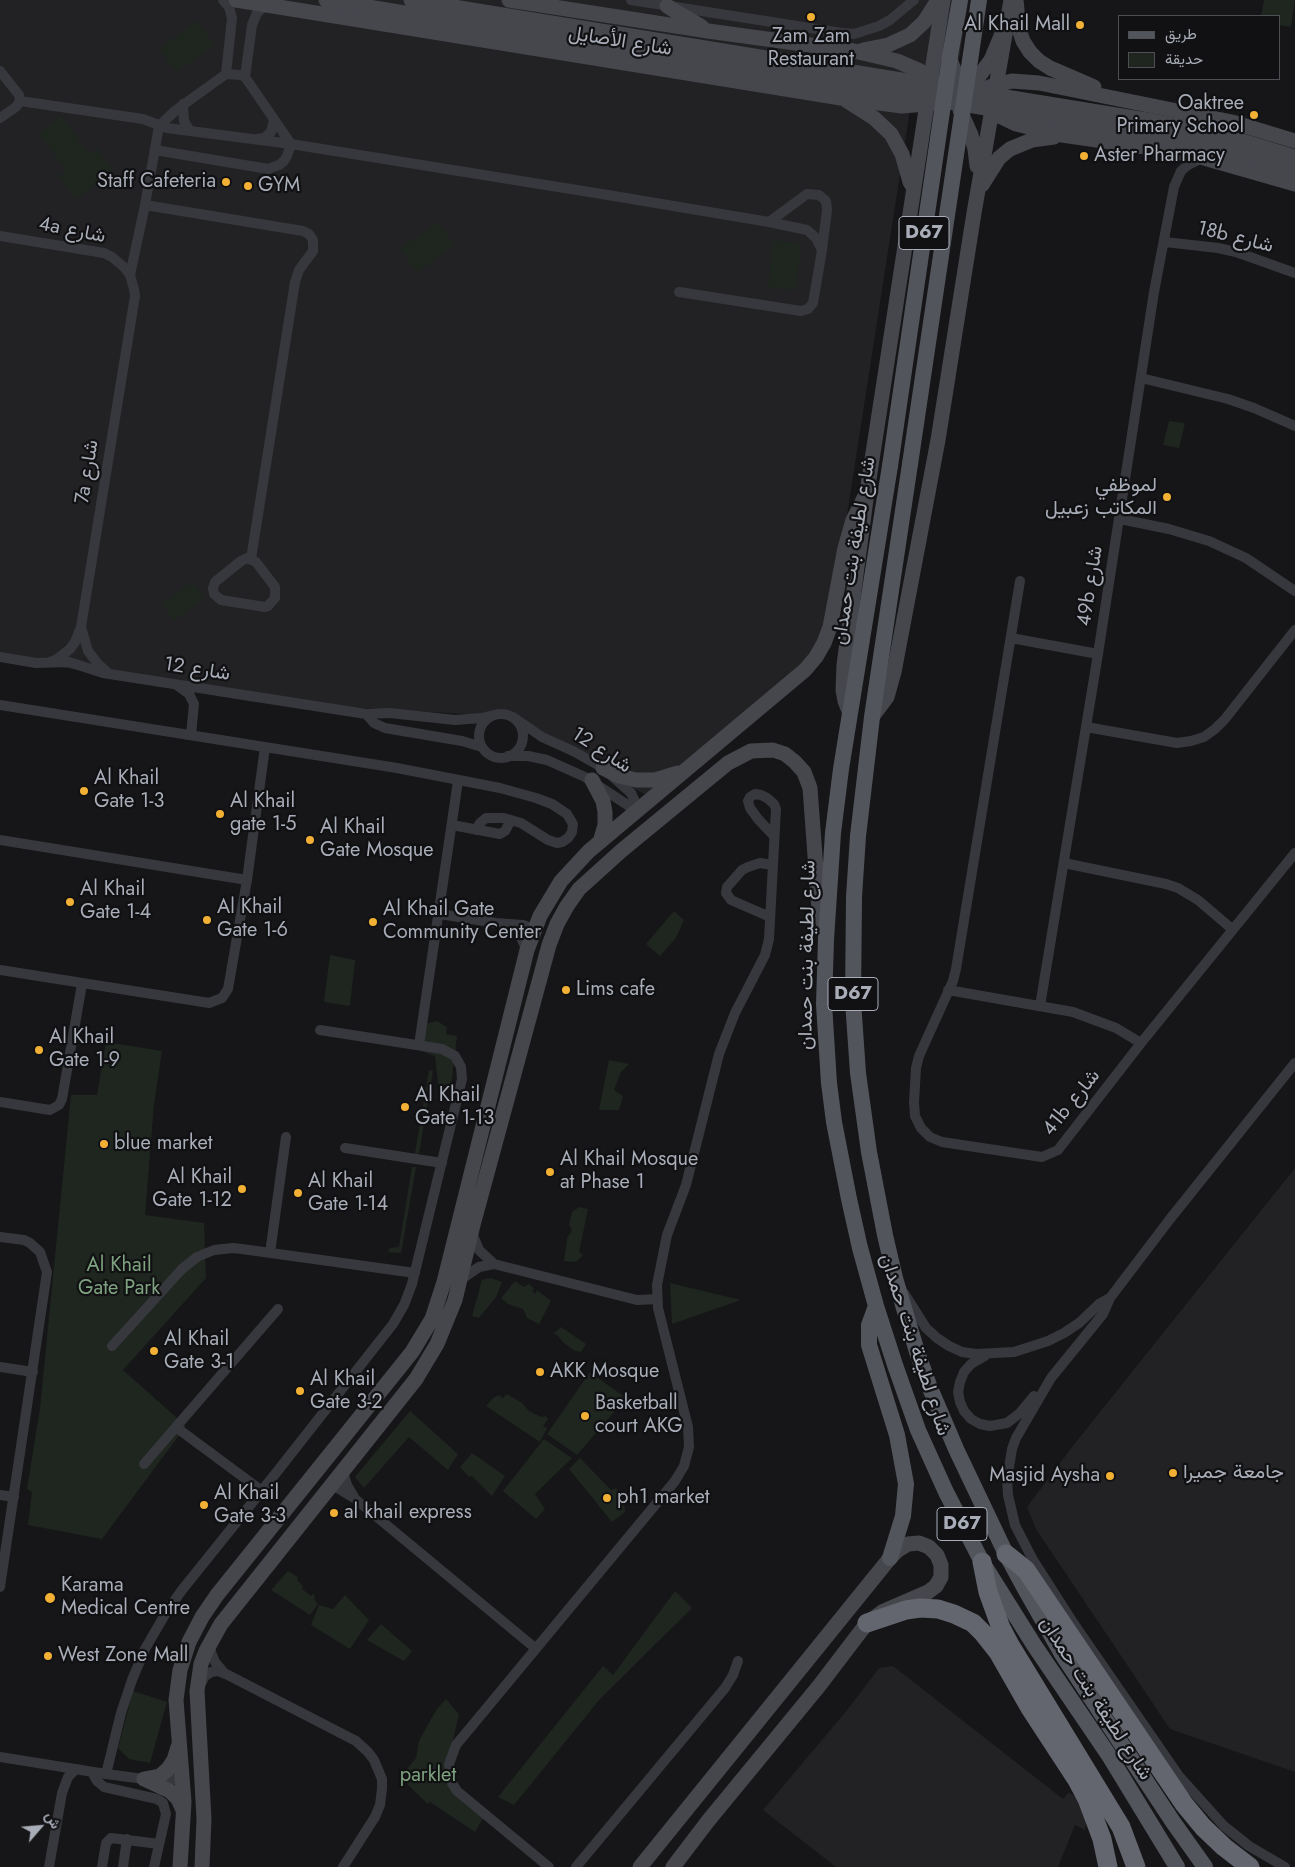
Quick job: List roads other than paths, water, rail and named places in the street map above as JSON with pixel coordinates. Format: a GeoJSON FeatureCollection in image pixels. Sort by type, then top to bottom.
{"type":"FeatureCollection","features":[{"type":"Feature","properties":{"kind":"highway"},"geometry":{"type":"LineString","coordinates":[[1006,1554],[1026,1570],[1184,1804],[1224,1848],[1250,1867]]}},
{"type":"Feature","properties":{"kind":"highway"},"geometry":{"type":"LineString","coordinates":[[982,1562],[988,1592],[1001,1628],[1121,1827],[1136,1867]]}},
{"type":"Feature","properties":{"kind":"highway"},"geometry":{"type":"LineString","coordinates":[[867,1623],[906,1610],[920,1608],[938,1609],[973,1623],[983,1633],[998,1652],[1026,1701],[1080,1786],[1096,1819],[1108,1867]]}},
{"type":"Feature","properties":{"kind":"highway"},"geometry":{"type":"LineString","coordinates":[[1121,1827],[1123,1867]]}},
{"type":"Feature","properties":{"kind":"main road","name":"شارع لطيفة بنت حمدان"},"geometry":{"type":"LineString","coordinates":[[960,0],[866,621],[849,711],[834,826],[826,940],[824,1004],[829,1083],[834,1122],[860,1248],[900,1382],[918,1430],[946,1492],[982,1562],[1034,1645],[1110,1757],[1177,1867]]}},
{"type":"Feature","properties":{"kind":"main road","name":"شارع لطيفة بنت حمدان"},"geometry":{"type":"LineString","coordinates":[[979,0],[872,717],[856,866],[853,965],[854,1028],[858,1073],[866,1134],[884,1235],[895,1278],[918,1355],[956,1449],[1024,1589],[1062,1654],[1205,1867]]}},
{"type":"Feature","properties":{"kind":"main road"},"geometry":{"type":"LineString","coordinates":[[876,1306],[869,1325],[869,1345],[897,1435],[906,1484],[903,1516],[890,1558]]}},
{"type":"Feature","properties":{"kind":"street"},"geometry":{"type":"LineString","coordinates":[[223,0],[229,7],[232,18],[226,74]]}},
{"type":"Feature","properties":{"kind":"street","name":"شارع الأصايل"},"geometry":{"type":"LineString","coordinates":[[236,0],[841,98],[902,106],[955,103],[970,93],[996,84],[1012,81],[1025,81],[1110,97]]}},
{"type":"Feature","properties":{"kind":"street"},"geometry":{"type":"LineString","coordinates":[[326,0],[1151,135],[1216,148],[1295,172]]}},
{"type":"Feature","properties":{"kind":"street"},"geometry":{"type":"LineString","coordinates":[[411,0],[1152,120],[1216,133],[1295,157]]}},
{"type":"Feature","properties":{"kind":"street","name":"شارع الأصايل"},"geometry":{"type":"LineString","coordinates":[[509,0],[708,31],[854,51]]}},
{"type":"Feature","properties":{"kind":"street"},"geometry":{"type":"LineString","coordinates":[[631,0],[854,34],[890,20],[914,0]]}},
{"type":"Feature","properties":{"kind":"street"},"geometry":{"type":"LineString","coordinates":[[854,51],[888,45],[910,35],[924,22],[938,0]]}},
{"type":"Feature","properties":{"kind":"street"},"geometry":{"type":"LineString","coordinates":[[849,711],[843,690],[844,665],[867,492],[943,0]]}},
{"type":"Feature","properties":{"kind":"street"},"geometry":{"type":"LineString","coordinates":[[949,0],[944,30],[948,58],[959,80],[991,112],[1016,124],[1062,135],[1166,150],[1204,158],[1295,184]]}},
{"type":"Feature","properties":{"kind":"street"},"geometry":{"type":"LineString","coordinates":[[872,717],[887,697],[894,672],[938,440],[1004,29],[1011,0]]}},
{"type":"Feature","properties":{"kind":"street"},"geometry":{"type":"LineString","coordinates":[[1016,0],[1018,29],[1023,41],[1039,62],[1050,68],[1088,84],[1110,97],[1232,122],[1295,141]]}},
{"type":"Feature","properties":{"kind":"street"},"geometry":{"type":"LineString","coordinates":[[245,78],[252,25],[257,13],[266,4]]}},
{"type":"Feature","properties":{"kind":"street"},"geometry":{"type":"LineString","coordinates":[[667,6],[708,31]]}},
{"type":"Feature","properties":{"kind":"street"},"geometry":{"type":"LineString","coordinates":[[970,93],[991,60],[1004,29]]}},
{"type":"Feature","properties":{"kind":"street"},"geometry":{"type":"LineString","coordinates":[[854,51],[898,60],[920,71],[931,79],[955,103],[972,135],[979,190]]}},
{"type":"Feature","properties":{"kind":"street"},"geometry":{"type":"LineString","coordinates":[[0,71],[19,95],[20,101],[16,107],[0,118]]}},
{"type":"Feature","properties":{"kind":"street"},"geometry":{"type":"LineString","coordinates":[[130,275],[145,206],[158,126],[183,104],[226,74],[236,74],[245,78],[291,144],[288,156],[284,161],[268,169],[155,150]]}},
{"type":"Feature","properties":{"kind":"street"},"geometry":{"type":"LineString","coordinates":[[841,98],[874,118],[891,134],[902,154],[910,182],[914,189]]}},
{"type":"Feature","properties":{"kind":"street"},"geometry":{"type":"LineString","coordinates":[[20,101],[143,119],[158,126],[291,144],[769,222],[808,230],[816,238],[822,250]]}},
{"type":"Feature","properties":{"kind":"street"},"geometry":{"type":"LineString","coordinates":[[914,189],[955,103]]}},
{"type":"Feature","properties":{"kind":"street"},"geometry":{"type":"LineString","coordinates":[[183,104],[184,121],[190,131]]}},
{"type":"Feature","properties":{"kind":"street"},"geometry":{"type":"LineString","coordinates":[[256,140],[264,138],[270,132],[274,120]]}},
{"type":"Feature","properties":{"kind":"street"},"geometry":{"type":"LineString","coordinates":[[979,190],[996,163],[1010,149],[1032,140],[1062,135]]}},
{"type":"Feature","properties":{"kind":"street","name":"49b شارع"},"geometry":{"type":"LineString","coordinates":[[1040,1006],[1120,519],[1154,292],[1176,179],[1188,165],[1204,158]]}},
{"type":"Feature","properties":{"kind":"street"},"geometry":{"type":"LineString","coordinates":[[679,292],[805,310],[813,303],[827,215],[826,201],[819,195],[811,194],[804,196],[769,222]]}},
{"type":"Feature","properties":{"kind":"street"},"geometry":{"type":"LineString","coordinates":[[145,206],[303,231],[309,234],[313,240],[313,251],[299,270],[295,282],[250,559]]}},
{"type":"Feature","properties":{"kind":"street"},"geometry":{"type":"LineString","coordinates":[[808,230],[827,215]]}},
{"type":"Feature","properties":{"kind":"street","name":"4a شارع"},"geometry":{"type":"LineString","coordinates":[[0,236],[104,253],[119,262],[130,275]]}},
{"type":"Feature","properties":{"kind":"street","name":"18b شارع"},"geometry":{"type":"LineString","coordinates":[[1165,242],[1236,252],[1295,273]]}},
{"type":"Feature","properties":{"kind":"street","name":"7a شارع"},"geometry":{"type":"LineString","coordinates":[[50,662],[70,649],[81,627],[135,296],[130,275]]}},
{"type":"Feature","properties":{"kind":"street"},"geometry":{"type":"LineString","coordinates":[[1141,378],[1228,399],[1295,426]]}},
{"type":"Feature","properties":{"kind":"street"},"geometry":{"type":"LineString","coordinates":[[180,1867],[183,1782],[176,1714],[177,1685],[184,1656],[195,1628],[217,1595],[420,1341],[437,1307],[527,950],[534,929],[546,904],[561,881],[579,861],[805,670],[816,657],[830,627],[853,520],[867,492]]}},
{"type":"Feature","properties":{"kind":"street"},"geometry":{"type":"LineString","coordinates":[[1120,519],[1169,529],[1209,541],[1246,558],[1295,591]]}},
{"type":"Feature","properties":{"kind":"street"},"geometry":{"type":"LineString","coordinates":[[250,559],[256,562],[275,588],[275,598],[271,604],[265,607],[221,600],[213,591],[215,582],[241,561],[250,559]]}},
{"type":"Feature","properties":{"kind":"street"},"geometry":{"type":"LineString","coordinates":[[1020,581],[956,969],[948,990],[1073,1012],[1102,1021],[1141,1044]]}},
{"type":"Feature","properties":{"kind":"street"},"geometry":{"type":"LineString","coordinates":[[81,627],[88,651],[98,664],[111,675]]}},
{"type":"Feature","properties":{"kind":"street"},"geometry":{"type":"LineString","coordinates":[[1086,727],[1177,743],[1204,737],[1225,719],[1295,630]]}},
{"type":"Feature","properties":{"kind":"street"},"geometry":{"type":"LineString","coordinates":[[1011,638],[1098,654]]}},
{"type":"Feature","properties":{"kind":"street","name":"شارع 12"},"geometry":{"type":"LineString","coordinates":[[0,657],[30,662],[69,662],[96,672],[111,675],[366,714],[390,713],[468,720],[494,715]]}},
{"type":"Feature","properties":{"kind":"street"},"geometry":{"type":"LineString","coordinates":[[175,684],[189,694],[194,701],[191,735]]}},
{"type":"Feature","properties":{"kind":"street"},"geometry":{"type":"LineString","coordinates":[[0,705],[397,768],[514,791],[544,801],[567,814],[572,820],[573,828],[565,840],[552,842],[531,828],[511,820],[490,817],[482,820],[476,830]]}},
{"type":"Feature","properties":{"kind":"street","name":"شارع 12"},"geometry":{"type":"LineString","coordinates":[[366,714],[374,723],[385,728],[462,741],[482,747]]}},
{"type":"Feature","properties":{"kind":"street"},"geometry":{"type":"LineString","coordinates":[[504,714],[513,717],[520,724],[523,734],[521,744],[516,752],[508,756],[498,757],[489,754],[482,747],[480,731],[482,724],[494,715],[504,714]]}},
{"type":"Feature","properties":{"kind":"street","name":"شارع 12"},"geometry":{"type":"LineString","coordinates":[[513,717],[542,737],[575,752],[603,768],[631,793],[639,810]]}},
{"type":"Feature","properties":{"kind":"street"},"geometry":{"type":"LineString","coordinates":[[639,810],[665,804],[733,750],[749,746],[778,752],[790,758],[800,768],[808,782],[812,804],[819,910],[826,940]]}},
{"type":"Feature","properties":{"kind":"street"},"geometry":{"type":"LineString","coordinates":[[0,970],[209,1003],[222,998],[228,990],[247,880],[266,747]]}},
{"type":"Feature","properties":{"kind":"street"},"geometry":{"type":"LineString","coordinates":[[202,1867],[204,1837],[203,1801],[197,1691],[202,1664],[210,1642],[227,1617],[416,1379],[430,1358],[450,1315],[556,924],[579,889],[621,851],[728,763],[751,751],[765,749]]}},
{"type":"Feature","properties":{"kind":"street","name":"شارع 12"},"geometry":{"type":"LineString","coordinates":[[508,756],[528,756],[547,760],[592,780],[629,806],[639,810]]}},
{"type":"Feature","properties":{"kind":"street"},"geometry":{"type":"LineString","coordinates":[[603,768],[628,779],[655,780],[673,775],[690,767]]}},
{"type":"Feature","properties":{"kind":"street"},"geometry":{"type":"LineString","coordinates":[[419,1045],[440,914],[458,780]]}},
{"type":"Feature","properties":{"kind":"street"},"geometry":{"type":"LineString","coordinates":[[592,780],[603,801],[606,812],[604,831],[599,843]]}},
{"type":"Feature","properties":{"kind":"street"},"geometry":{"type":"LineString","coordinates":[[579,889],[581,877],[589,867],[636,825],[640,816],[639,810]]}},
{"type":"Feature","properties":{"kind":"street"},"geometry":{"type":"LineString","coordinates":[[452,826],[500,834],[505,831],[511,820]]}},
{"type":"Feature","properties":{"kind":"street"},"geometry":{"type":"LineString","coordinates":[[549,1867],[457,1791],[449,1774],[448,1764],[456,1745],[665,1494],[684,1466],[689,1447],[688,1427],[657,1299],[657,1285],[667,1235],[686,1185],[719,1054],[732,1020],[765,955],[769,940],[774,836]]}},
{"type":"Feature","properties":{"kind":"street"},"geometry":{"type":"LineString","coordinates":[[0,840],[247,880]]}},
{"type":"Feature","properties":{"kind":"street","name":"41b شارع"},"geometry":{"type":"LineString","coordinates":[[948,990],[919,1056],[914,1079],[915,1116],[920,1128],[930,1138],[942,1142],[1034,1156],[1051,1154],[1064,1144],[1232,929],[1295,853]]}},
{"type":"Feature","properties":{"kind":"street"},"geometry":{"type":"LineString","coordinates":[[770,917],[731,900],[726,893],[727,887],[742,870],[760,863],[772,865]]}},
{"type":"Feature","properties":{"kind":"street"},"geometry":{"type":"LineString","coordinates":[[1064,863],[1178,888],[1194,897],[1232,929]]}},
{"type":"Feature","properties":{"kind":"street"},"geometry":{"type":"LineString","coordinates":[[440,914],[503,924],[523,925],[534,929],[539,932],[544,942],[541,974]]}},
{"type":"Feature","properties":{"kind":"street"},"geometry":{"type":"LineString","coordinates":[[503,924],[519,934],[527,950]]}},
{"type":"Feature","properties":{"kind":"street"},"geometry":{"type":"LineString","coordinates":[[5,1103],[50,1110],[56,1108],[61,1103],[82,984]]}},
{"type":"Feature","properties":{"kind":"street"},"geometry":{"type":"LineString","coordinates":[[106,1774],[126,1696],[136,1669],[153,1634],[182,1590],[393,1324],[404,1305],[415,1273],[462,1073],[458,1061],[451,1053],[442,1049],[320,1030]]}},
{"type":"Feature","properties":{"kind":"street"},"geometry":{"type":"LineString","coordinates":[[991,1354],[980,1358],[964,1372],[958,1392],[962,1407],[971,1419],[980,1424],[990,1426],[1007,1423],[1020,1413],[1046,1385],[1103,1314],[1110,1298],[1170,1219],[1295,1064]]}},
{"type":"Feature","properties":{"kind":"street"},"geometry":{"type":"LineString","coordinates":[[270,1253],[286,1137]]}},
{"type":"Feature","properties":{"kind":"street"},"geometry":{"type":"LineString","coordinates":[[345,1148],[442,1163]]}},
{"type":"Feature","properties":{"kind":"street"},"geometry":{"type":"LineString","coordinates":[[471,1232],[479,1250],[494,1264]]}},
{"type":"Feature","properties":{"kind":"street"},"geometry":{"type":"LineString","coordinates":[[0,1237],[24,1240],[30,1243],[40,1252],[46,1265],[47,1278],[0,1587]]}},
{"type":"Feature","properties":{"kind":"street"},"geometry":{"type":"LineString","coordinates":[[112,1346],[182,1269],[197,1257],[224,1248],[415,1273]]}},
{"type":"Feature","properties":{"kind":"street"},"geometry":{"type":"LineString","coordinates":[[460,1280],[479,1267],[494,1264],[637,1300],[657,1299]]}},
{"type":"Feature","properties":{"kind":"street"},"geometry":{"type":"LineString","coordinates":[[895,1278],[926,1328],[936,1338],[962,1352],[976,1354],[1014,1352],[1048,1341],[1071,1328],[1099,1304],[1110,1298]]}},
{"type":"Feature","properties":{"kind":"street"},"geometry":{"type":"LineString","coordinates":[[144,1464],[278,1309]]}},
{"type":"Feature","properties":{"kind":"street"},"geometry":{"type":"LineString","coordinates":[[0,1367],[33,1372]]}},
{"type":"Feature","properties":{"kind":"street"},"geometry":{"type":"LineString","coordinates":[[1046,1385],[1016,1438],[1009,1464],[1008,1487],[1011,1510],[1024,1543],[1072,1621],[1180,1776],[1224,1826],[1249,1846],[1285,1867]]}},
{"type":"Feature","properties":{"kind":"street"},"geometry":{"type":"LineString","coordinates":[[177,1428],[262,1491]]}},
{"type":"Feature","properties":{"kind":"street"},"geometry":{"type":"LineString","coordinates":[[350,1430],[330,1466],[329,1473],[332,1484],[354,1498],[535,1648]]}},
{"type":"Feature","properties":{"kind":"street"},"geometry":{"type":"LineString","coordinates":[[343,1472],[347,1486],[354,1498]]}},
{"type":"Feature","properties":{"kind":"street"},"geometry":{"type":"LineString","coordinates":[[0,1495],[14,1497]]}},
{"type":"Feature","properties":{"kind":"street"},"geometry":{"type":"LineString","coordinates":[[640,1867],[890,1558],[908,1544],[919,1543],[929,1547],[937,1555],[942,1565],[941,1577],[936,1586],[928,1592],[882,1612],[867,1623],[819,1686],[708,1821],[673,1867]]}},
{"type":"Feature","properties":{"kind":"street"},"geometry":{"type":"LineString","coordinates":[[210,1642],[212,1658],[226,1674]]}},
{"type":"Feature","properties":{"kind":"street"},"geometry":{"type":"LineString","coordinates":[[576,1867],[725,1688],[733,1675],[738,1661]]}},
{"type":"Feature","properties":{"kind":"street"},"geometry":{"type":"LineString","coordinates":[[197,1691],[208,1673],[215,1671],[226,1674],[356,1741],[368,1752],[374,1760],[382,1779],[380,1805],[376,1817],[343,1867]]}},
{"type":"Feature","properties":{"kind":"street"},"geometry":{"type":"LineString","coordinates":[[144,1779],[155,1778],[168,1769],[174,1760],[179,1744]]}},
{"type":"Feature","properties":{"kind":"street"},"geometry":{"type":"LineString","coordinates":[[0,1757],[144,1779],[173,1779],[196,1789],[203,1801]]}},
{"type":"Feature","properties":{"kind":"street"},"geometry":{"type":"LineString","coordinates":[[49,1867],[62,1793],[68,1777],[76,1770]]}},
{"type":"Feature","properties":{"kind":"street"},"geometry":{"type":"LineString","coordinates":[[92,1772],[97,1781],[104,1787],[157,1799],[163,1803],[166,1814],[154,1867]]}},
{"type":"Feature","properties":{"kind":"street"},"geometry":{"type":"LineString","coordinates":[[144,1779],[170,1791],[178,1799],[183,1810]]}},
{"type":"Feature","properties":{"kind":"street"},"geometry":{"type":"LineString","coordinates":[[102,1867],[108,1840],[115,1837],[159,1844]]}},
{"type":"Feature","properties":{"kind":"street"},"geometry":{"type":"LineString","coordinates":[[124,1867],[128,1839]]}},
{"type":"Feature","properties":{"kind":"place","name":"Zam Zam Restaurant"},"geometry":{"type":"Point","coordinates":[811,17]}},
{"type":"Feature","properties":{"kind":"place","name":"Al Khail Mall"},"geometry":{"type":"Point","coordinates":[1080,25]}},
{"type":"Feature","properties":{"kind":"place","name":"Oaktree Primary School"},"geometry":{"type":"Point","coordinates":[1254,115]}},
{"type":"Feature","properties":{"kind":"place","name":"Aster Pharmacy"},"geometry":{"type":"Point","coordinates":[1084,156]}},
{"type":"Feature","properties":{"kind":"place","name":"Staff Cafeteria"},"geometry":{"type":"Point","coordinates":[226,182]}},
{"type":"Feature","properties":{"kind":"place","name":"GYM"},"geometry":{"type":"Point","coordinates":[248,186]}},
{"type":"Feature","properties":{"kind":"place","name":"لموظفي المكاتب زعبيل"},"geometry":{"type":"Point","coordinates":[1167,497]}},
{"type":"Feature","properties":{"kind":"place","name":"Al Khail Gate 1-3"},"geometry":{"type":"Point","coordinates":[84,791]}},
{"type":"Feature","properties":{"kind":"place","name":"Al Khail gate 1-5"},"geometry":{"type":"Point","coordinates":[220,814]}},
{"type":"Feature","properties":{"kind":"place","name":"Al Khail Gate Mosque"},"geometry":{"type":"Point","coordinates":[310,840]}},
{"type":"Feature","properties":{"kind":"place","name":"Al Khail Gate 1-4"},"geometry":{"type":"Point","coordinates":[70,902]}},
{"type":"Feature","properties":{"kind":"place","name":"Al Khail Gate 1-6"},"geometry":{"type":"Point","coordinates":[207,920]}},
{"type":"Feature","properties":{"kind":"place","name":"Al Khail Gate Community Center"},"geometry":{"type":"Point","coordinates":[373,922]}},
{"type":"Feature","properties":{"kind":"place","name":"Lims cafe"},"geometry":{"type":"Point","coordinates":[566,990]}},
{"type":"Feature","properties":{"kind":"place","name":"Al Khail Gate 1-9"},"geometry":{"type":"Point","coordinates":[39,1050]}},
{"type":"Feature","properties":{"kind":"place","name":"Al Khail Gate 1-13"},"geometry":{"type":"Point","coordinates":[405,1107]}},
{"type":"Feature","properties":{"kind":"place","name":"blue market"},"geometry":{"type":"Point","coordinates":[104,1144]}},
{"type":"Feature","properties":{"kind":"place","name":"Al Khail Mosque at Phase 1"},"geometry":{"type":"Point","coordinates":[550,1172]}},
{"type":"Feature","properties":{"kind":"place","name":"Al Khail Gate 1-12"},"geometry":{"type":"Point","coordinates":[242,1189]}},
{"type":"Feature","properties":{"kind":"place","name":"Al Khail Gate 1-14"},"geometry":{"type":"Point","coordinates":[298,1193]}},
{"type":"Feature","properties":{"kind":"place","name":"Al Khail Gate 3-1"},"geometry":{"type":"Point","coordinates":[154,1351]}},
{"type":"Feature","properties":{"kind":"place","name":"AKK Mosque"},"geometry":{"type":"Point","coordinates":[540,1372]}},
{"type":"Feature","properties":{"kind":"place","name":"Al Khail Gate 3-2"},"geometry":{"type":"Point","coordinates":[300,1391]}},
{"type":"Feature","properties":{"kind":"place","name":"Basketball court AKG"},"geometry":{"type":"Point","coordinates":[585,1416]}},
{"type":"Feature","properties":{"kind":"place","name":"جامعة جميرا"},"geometry":{"type":"Point","coordinates":[1173,1473]}},
{"type":"Feature","properties":{"kind":"place","name":"Masjid Aysha"},"geometry":{"type":"Point","coordinates":[1110,1476]}},
{"type":"Feature","properties":{"kind":"place","name":"ph1 market"},"geometry":{"type":"Point","coordinates":[607,1498]}},
{"type":"Feature","properties":{"kind":"place","name":"Al Khail Gate 3-3"},"geometry":{"type":"Point","coordinates":[204,1505]}},
{"type":"Feature","properties":{"kind":"place","name":"al khail express"},"geometry":{"type":"Point","coordinates":[334,1513]}},
{"type":"Feature","properties":{"kind":"place","name":"Karama Medical Centre"},"geometry":{"type":"Point","coordinates":[50,1598]}},
{"type":"Feature","properties":{"kind":"place","name":"West Zone Mall"},"geometry":{"type":"Point","coordinates":[48,1656]}},
{"type":"Feature","properties":{"kind":"park label","name":"Al Khail Gate Park"},"geometry":{"type":"Point","coordinates":[119,1278]}},
{"type":"Feature","properties":{"kind":"park label","name":"parklet"},"geometry":{"type":"Point","coordinates":[428,1776]}}]}
